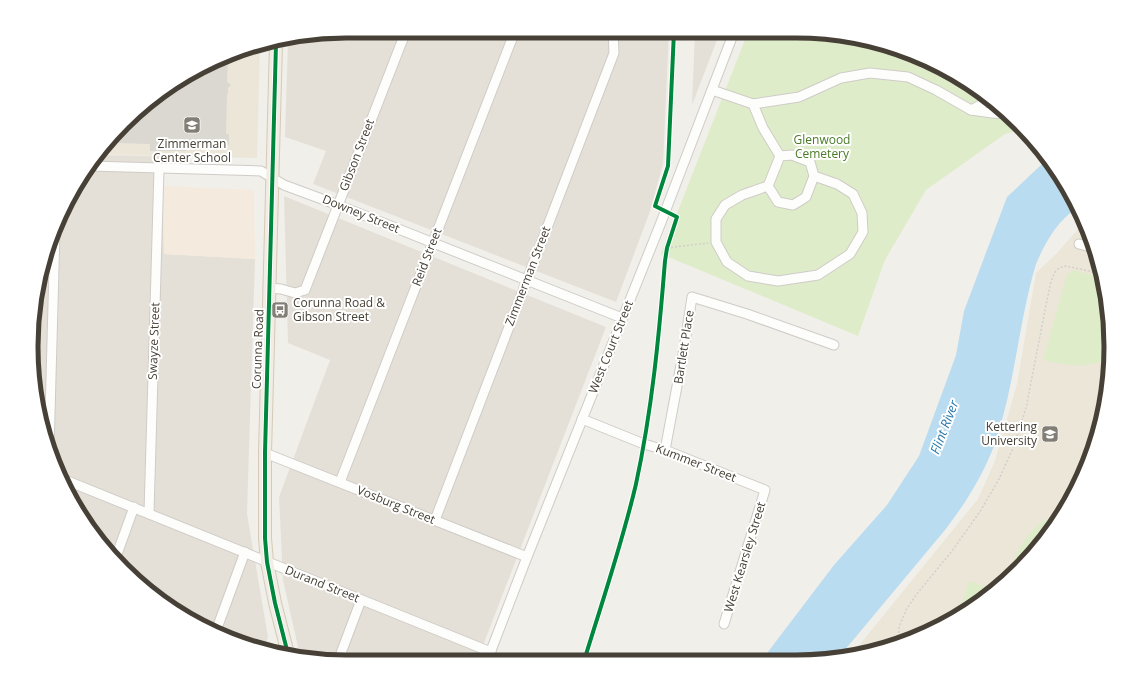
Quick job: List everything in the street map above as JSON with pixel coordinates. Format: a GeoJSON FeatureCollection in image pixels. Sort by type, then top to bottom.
{"type":"FeatureCollection","features":[{"type":"Feature","properties":{"kind":"main road","name":"Corunna Road"},"geometry":{"type":"LineString","coordinates":[[276,47],[264,452],[265,538],[267,562],[275,604],[287,649]]}},
{"type":"Feature","properties":{"kind":"street","name":"Gibson Street"},"geometry":{"type":"LineString","coordinates":[[270,288],[281,288],[295,293],[305,290],[403,38]]}},
{"type":"Feature","properties":{"kind":"street","name":"Reid Street"},"geometry":{"type":"LineString","coordinates":[[340,482],[512,38]]}},
{"type":"Feature","properties":{"kind":"street","name":"Zimmerman Street"},"geometry":{"type":"LineString","coordinates":[[435,520],[614,53],[613,38]]}},
{"type":"Feature","properties":{"kind":"street","name":"West Court Street"},"geometry":{"type":"LineString","coordinates":[[490,655],[732,38]]}},
{"type":"Feature","properties":{"kind":"street"},"geometry":{"type":"LineString","coordinates":[[712,90],[753,104],[799,97],[841,78],[870,73],[908,78],[936,90],[971,110],[997,113]]}},
{"type":"Feature","properties":{"kind":"street"},"geometry":{"type":"LineString","coordinates":[[971,110],[984,103]]}},
{"type":"Feature","properties":{"kind":"street"},"geometry":{"type":"LineString","coordinates":[[753,104],[763,128],[780,156]]}},
{"type":"Feature","properties":{"kind":"street"},"geometry":{"type":"LineString","coordinates":[[768,186],[778,202],[793,206],[806,197],[814,176],[810,162],[792,154],[780,156]]}},
{"type":"Feature","properties":{"kind":"street"},"geometry":{"type":"LineString","coordinates":[[780,156],[768,186],[742,195],[725,205],[716,219],[716,242],[726,262],[748,276],[778,281],[818,275],[850,254],[863,232],[862,213],[853,194],[837,184],[814,176]]}},
{"type":"Feature","properties":{"kind":"street","name":"Downey Street"},"geometry":{"type":"LineString","coordinates":[[97,166],[261,172],[284,185],[622,318]]}},
{"type":"Feature","properties":{"kind":"street","name":"Swayze Street"},"geometry":{"type":"LineString","coordinates":[[149,513],[159,169]]}},
{"type":"Feature","properties":{"kind":"street"},"geometry":{"type":"LineString","coordinates":[[1079,244],[1088,246]]}},
{"type":"Feature","properties":{"kind":"street"},"geometry":{"type":"LineString","coordinates":[[50,428],[55,245]]}},
{"type":"Feature","properties":{"kind":"street","name":"Bartlett Place"},"geometry":{"type":"LineString","coordinates":[[665,450],[692,297],[747,314],[834,345]]}},
{"type":"Feature","properties":{"kind":"street","name":"Kummer Street"},"geometry":{"type":"LineString","coordinates":[[582,419],[765,490]]}},
{"type":"Feature","properties":{"kind":"street","name":"Vosburg Street"},"geometry":{"type":"LineString","coordinates":[[264,452],[527,558]]}},
{"type":"Feature","properties":{"kind":"street","name":"Durand Street"},"geometry":{"type":"LineString","coordinates":[[69,482],[491,652]]}},
{"type":"Feature","properties":{"kind":"street","name":"West Kearsley Street"},"geometry":{"type":"LineString","coordinates":[[724,624],[765,490]]}},
{"type":"Feature","properties":{"kind":"street"},"geometry":{"type":"LineString","coordinates":[[117,553],[134,507]]}},
{"type":"Feature","properties":{"kind":"street"},"geometry":{"type":"LineString","coordinates":[[218,627],[245,552]]}},
{"type":"Feature","properties":{"kind":"street"},"geometry":{"type":"LineString","coordinates":[[340,655],[361,600]]}},
{"type":"Feature","properties":{"kind":"path"},"geometry":{"type":"LineString","coordinates":[[666,254],[668,245],[716,242]]}},
{"type":"Feature","properties":{"kind":"path"},"geometry":{"type":"LineString","coordinates":[[898,638],[899,627],[906,610],[916,595],[952,551],[981,510],[1013,451],[1023,421],[1050,285],[1055,272],[1059,268],[1066,266],[1094,272]]}},
{"type":"Feature","properties":{"kind":"shaded area"},"geometry":{"type":"Polygon","coordinates":[[[346,38],[669,38],[663,164],[649,214],[616,302],[313,184],[326,151],[285,137],[288,44],[346,38]]]}},
{"type":"Feature","properties":{"kind":"shaded area"},"geometry":{"type":"Polygon","coordinates":[[[695,38],[718,38],[692,105],[695,38]]]}},
{"type":"Feature","properties":{"kind":"shaded area","name":"Zimmerman Center School"},"geometry":{"type":"Polygon","coordinates":[[[260,51],[257,158],[106,154],[128,128],[175,90],[192,79],[228,61],[260,51]]]}},
{"type":"Feature","properties":{"kind":"shaded area"},"geometry":{"type":"Polygon","coordinates":[[[105,155],[162,156],[164,254],[255,259],[247,514],[268,637],[266,644],[247,639],[228,632],[192,614],[159,591],[128,565],[102,534],[79,501],[61,465],[54,446],[44,407],[39,367],[39,326],[44,286],[54,247],[61,228],[79,192],[105,155]]]}},
{"type":"Feature","properties":{"kind":"shaded area"},"geometry":{"type":"Polygon","coordinates":[[[163,186],[254,190],[255,259],[164,254],[163,186]]]}},
{"type":"Feature","properties":{"kind":"shaded area"},"geometry":{"type":"Polygon","coordinates":[[[284,196],[606,327],[479,655],[346,655],[299,651],[283,580],[279,497],[330,360],[288,343],[284,196]]]}},
{"type":"Feature","properties":{"kind":"shaded area","name":"Kettering University"},"geometry":{"type":"Polygon","coordinates":[[[1080,226],[1088,247],[1098,286],[1104,346],[1098,407],[1088,446],[1081,465],[1063,501],[1040,534],[1014,565],[967,603],[950,614],[914,632],[895,639],[856,649],[978,499],[995,461],[1017,384],[1036,273],[1057,253],[1080,226]]]}},
{"type":"Feature","properties":{"kind":"green space","name":"Glenwood Cemetery"},"geometry":{"type":"Polygon","coordinates":[[[746,38],[796,38],[836,41],[856,44],[895,54],[914,61],[950,79],[983,102],[1016,131],[1005,134],[926,190],[885,260],[858,336],[661,254],[746,38]]]}},
{"type":"Feature","properties":{"kind":"green space"},"geometry":{"type":"Polygon","coordinates":[[[1074,270],[1095,276],[1103,326],[1103,362],[1085,365],[1068,365],[1043,360],[1067,274],[1074,270]]]}},
{"type":"Feature","properties":{"kind":"green space"},"geometry":{"type":"Polygon","coordinates":[[[1054,515],[1027,550],[1010,569],[1025,539],[1041,522],[1054,515]]]}},
{"type":"Feature","properties":{"kind":"green space"},"geometry":{"type":"Polygon","coordinates":[[[969,581],[988,587],[967,603],[960,607],[969,581]]]}},
{"type":"Feature","properties":{"kind":"water","name":"Flint River"},"geometry":{"type":"Polygon","coordinates":[[[1044,164],[1052,175],[1073,211],[1063,219],[1052,233],[1036,264],[1025,309],[1007,401],[994,446],[984,469],[972,490],[945,530],[844,651],[816,654],[766,655],[834,565],[887,505],[919,456],[956,355],[964,311],[1007,197],[1044,164]]]}},
{"type":"Feature","properties":{"kind":"building"},"geometry":{"type":"Polygon","coordinates":[[[228,61],[227,82],[231,85],[228,88],[227,94],[226,134],[229,134],[229,145],[216,146],[186,144],[186,151],[150,151],[150,144],[118,143],[118,140],[128,128],[175,90],[192,79],[228,61]]]}},
{"type":"Feature","properties":{"kind":"cycle path"},"geometry":{"type":"LineString","coordinates":[[586,655],[618,551],[642,456],[654,373],[665,261],[667,248],[677,217],[655,206],[668,166],[674,38]]}},
{"type":"Feature","properties":{"kind":"cycle path"},"geometry":{"type":"LineString","coordinates":[[276,47],[265,453],[265,538],[267,562],[275,603],[287,649]]}},
{"type":"Feature","properties":{"kind":"place","name":"Zimmerman Center School"},"geometry":{"type":"Point","coordinates":[192,125]}},
{"type":"Feature","properties":{"kind":"place","name":"Corunna Road & Gibson Street"},"geometry":{"type":"Point","coordinates":[280,310]}},
{"type":"Feature","properties":{"kind":"place","name":"Kettering University"},"geometry":{"type":"Point","coordinates":[1050,434]}}]}
